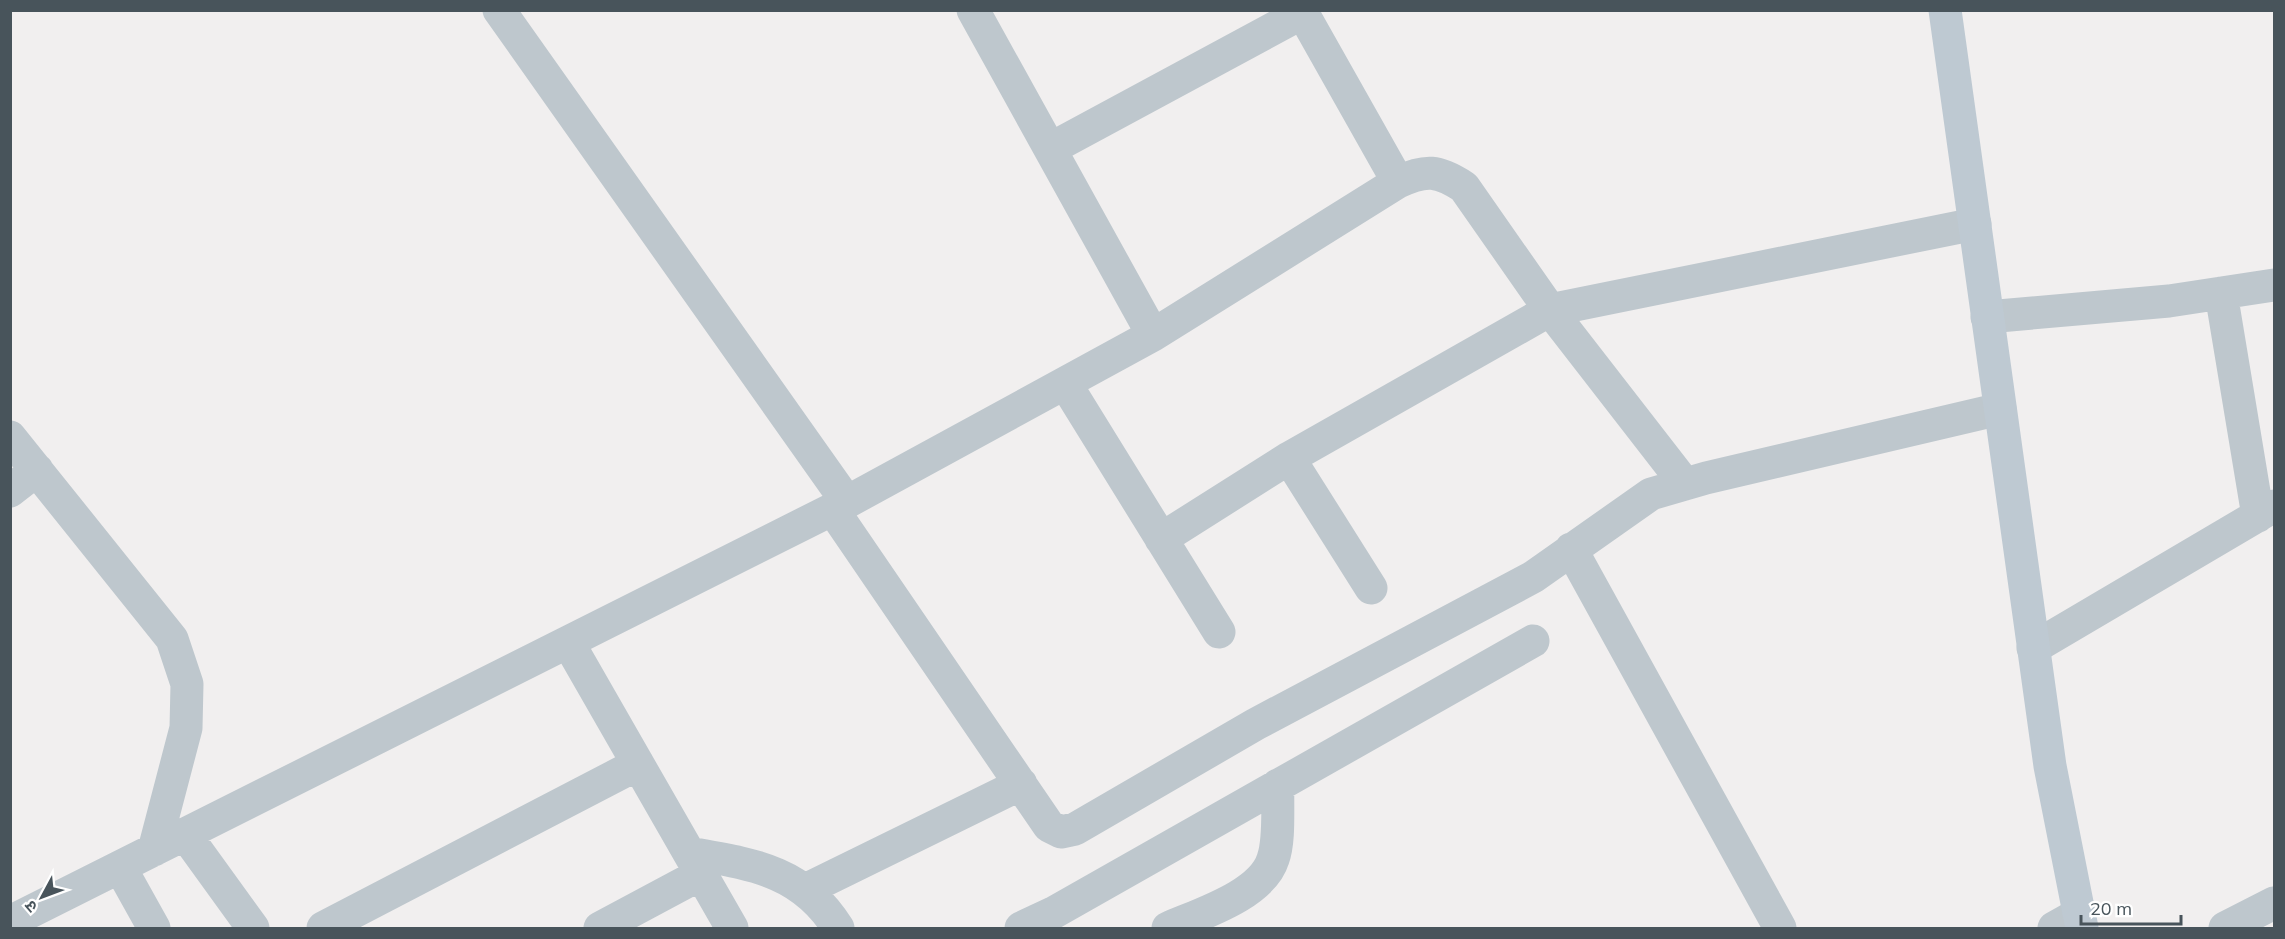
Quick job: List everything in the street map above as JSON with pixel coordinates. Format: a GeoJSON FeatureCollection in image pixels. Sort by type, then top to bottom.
{"type":"FeatureCollection","features":[{"type":"Feature","properties":{"kind":"main road"},"geometry":{"type":"LineString","coordinates":[[1945,10],[2072,924]]}},
{"type":"Feature","properties":{"kind":"street"},"geometry":{"type":"LineString","coordinates":[[499,10],[840,506],[1049,826],[1061,832],[1075,829],[1256,724],[1533,577],[1651,494],[2000,409]]}},
{"type":"Feature","properties":{"kind":"street"},"geometry":{"type":"LineString","coordinates":[[973,10],[1153,335]]}},
{"type":"Feature","properties":{"kind":"street"},"geometry":{"type":"LineString","coordinates":[[1050,149],[1301,12],[1398,182]]}},
{"type":"Feature","properties":{"kind":"street"},"geometry":{"type":"LineString","coordinates":[[10,922],[840,506],[1153,335],[1398,182],[1417,173],[1443,174],[1464,187],[1550,310],[1685,484]]}},
{"type":"Feature","properties":{"kind":"street"},"geometry":{"type":"LineString","coordinates":[[1161,539],[1289,458],[1550,310],[1975,224]]}},
{"type":"Feature","properties":{"kind":"street"},"geometry":{"type":"LineString","coordinates":[[1988,317],[2169,301],[2274,285]]}},
{"type":"Feature","properties":{"kind":"street"},"geometry":{"type":"LineString","coordinates":[[2033,648],[2266,511],[2220,293]]}},
{"type":"Feature","properties":{"kind":"street"},"geometry":{"type":"LineString","coordinates":[[1065,383],[1219,632]]}},
{"type":"Feature","properties":{"kind":"street"},"geometry":{"type":"LineString","coordinates":[[10,437],[172,639],[187,684],[186,728],[154,850]]}},
{"type":"Feature","properties":{"kind":"street"},"geometry":{"type":"LineString","coordinates":[[1289,458],[1371,588]]}},
{"type":"Feature","properties":{"kind":"street"},"geometry":{"type":"LineString","coordinates":[[10,491],[37,470]]}},
{"type":"Feature","properties":{"kind":"street"},"geometry":{"type":"LineString","coordinates":[[1571,549],[1780,928]]}},
{"type":"Feature","properties":{"kind":"street"},"geometry":{"type":"LineString","coordinates":[[1021,928],[1053,913],[1533,641]]}},
{"type":"Feature","properties":{"kind":"street"},"geometry":{"type":"LineString","coordinates":[[568,642],[732,928]]}},
{"type":"Feature","properties":{"kind":"street"},"geometry":{"type":"LineString","coordinates":[[322,928],[638,764]]}},
{"type":"Feature","properties":{"kind":"street"},"geometry":{"type":"LineString","coordinates":[[805,890],[1021,784]]}},
{"type":"Feature","properties":{"kind":"street"},"geometry":{"type":"LineString","coordinates":[[1168,928],[1248,891],[1266,875],[1274,858],[1278,785]]}},
{"type":"Feature","properties":{"kind":"street"},"geometry":{"type":"LineString","coordinates":[[185,834],[253,928]]}},
{"type":"Feature","properties":{"kind":"street"},"geometry":{"type":"LineString","coordinates":[[600,928],[695,864],[752,865],[780,874],[805,890],[828,913],[838,928]]}},
{"type":"Feature","properties":{"kind":"street"},"geometry":{"type":"LineString","coordinates":[[120,867],[154,928]]}},
{"type":"Feature","properties":{"kind":"street"},"geometry":{"type":"LineString","coordinates":[[2225,928],[2274,903]]}}]}
